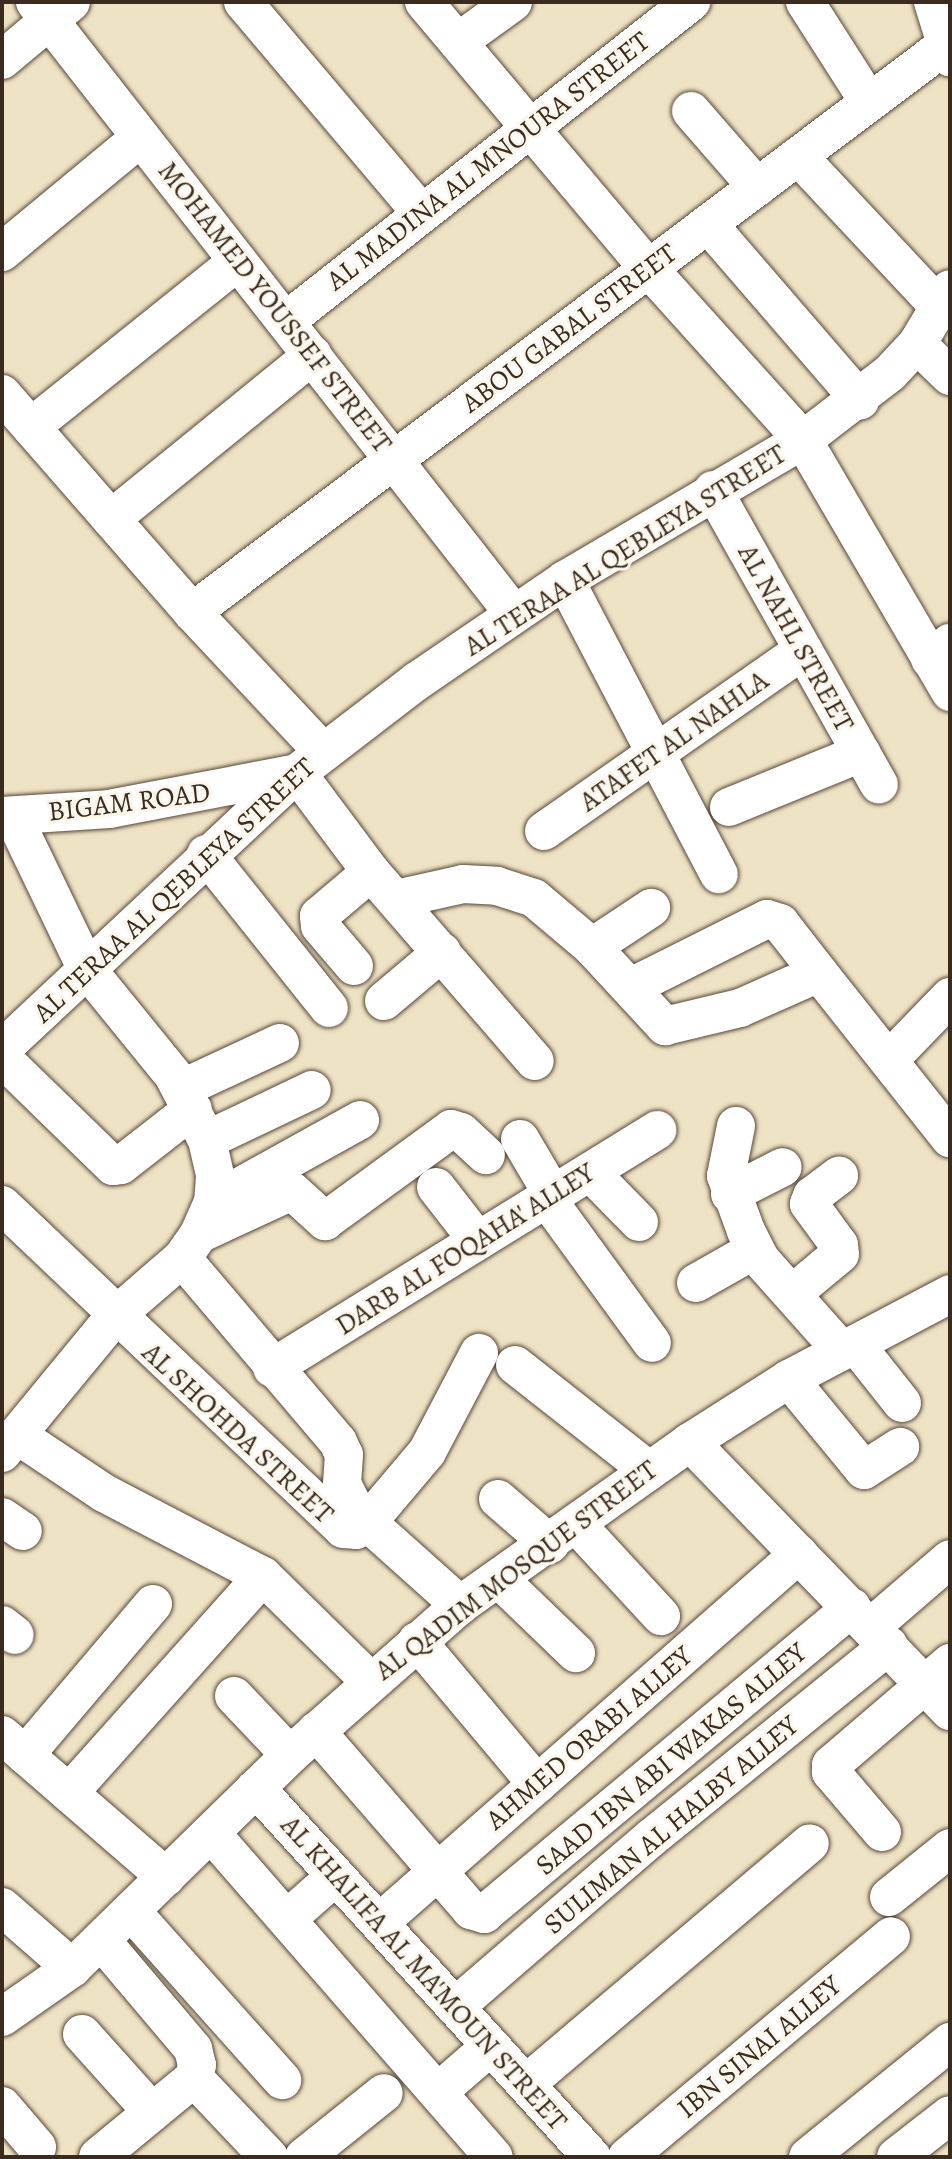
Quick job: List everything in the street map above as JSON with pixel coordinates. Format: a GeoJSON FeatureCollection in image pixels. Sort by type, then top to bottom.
{"type":"FeatureCollection","features":[{"type":"Feature","properties":{"kind":"street"},"geometry":{"type":"LineString","coordinates":[[243,2],[422,214]]}},
{"type":"Feature","properties":{"kind":"street"},"geometry":{"type":"LineString","coordinates":[[424,2],[649,268],[803,440],[940,651],[950,692]]}},
{"type":"Feature","properties":{"kind":"street"},"geometry":{"type":"LineString","coordinates":[[458,43],[513,2]]}},
{"type":"Feature","properties":{"kind":"street","name":"AL MADINA AL MNOURA STREET"},"geometry":{"type":"LineString","coordinates":[[286,321],[691,2]]}},
{"type":"Feature","properties":{"kind":"street"},"geometry":{"type":"LineString","coordinates":[[805,2],[869,102]]}},
{"type":"Feature","properties":{"kind":"street"},"geometry":{"type":"LineString","coordinates":[[933,2],[948,51]]}},
{"type":"Feature","properties":{"kind":"street"},"geometry":{"type":"LineString","coordinates":[[2,60],[52,8]]}},
{"type":"Feature","properties":{"kind":"street","name":"MOHAMED YOUSSEF STREET"},"geometry":{"type":"LineString","coordinates":[[52,8],[141,137],[514,614]]}},
{"type":"Feature","properties":{"kind":"street","name":"ABOU GABAL STREET"},"geometry":{"type":"LineString","coordinates":[[192,612],[869,102],[948,51]]}},
{"type":"Feature","properties":{"kind":"street"},"geometry":{"type":"LineString","coordinates":[[691,111],[757,187]]}},
{"type":"Feature","properties":{"kind":"street"},"geometry":{"type":"LineString","coordinates":[[2,253],[141,137]]}},
{"type":"Feature","properties":{"kind":"street"},"geometry":{"type":"LineString","coordinates":[[798,156],[946,299]]}},
{"type":"Feature","properties":{"kind":"street"},"geometry":{"type":"LineString","coordinates":[[708,224],[860,400]]}},
{"type":"Feature","properties":{"kind":"street"},"geometry":{"type":"LineString","coordinates":[[31,427],[237,262]]}},
{"type":"Feature","properties":{"kind":"street","name":"AL TERAA AL QEBLEYA STREET"},"geometry":{"type":"LineString","coordinates":[[2,1049],[206,854],[310,763],[514,614],[565,580],[713,490],[803,440],[860,400],[917,344],[946,299]]}},
{"type":"Feature","properties":{"kind":"street"},"geometry":{"type":"LineString","coordinates":[[917,344],[950,376]]}},
{"type":"Feature","properties":{"kind":"street"},"geometry":{"type":"LineString","coordinates":[[111,519],[313,355]]}},
{"type":"Feature","properties":{"kind":"street"},"geometry":{"type":"LineString","coordinates":[[2,394],[192,612],[310,763],[384,886],[535,1061]]}},
{"type":"Feature","properties":{"kind":"street","name":"AL NAHL STREET"},"geometry":{"type":"LineString","coordinates":[[713,490],[870,769],[729,807]]}},
{"type":"Feature","properties":{"kind":"street"},"geometry":{"type":"LineString","coordinates":[[565,580],[719,874]]}},
{"type":"Feature","properties":{"kind":"street","name":"ATAFET AL NAHLA"},"geometry":{"type":"LineString","coordinates":[[544,831],[803,650]]}},
{"type":"Feature","properties":{"kind":"street","name":"BIGAM ROAD"},"geometry":{"type":"LineString","coordinates":[[7,816],[149,803],[310,763]]}},
{"type":"Feature","properties":{"kind":"street"},"geometry":{"type":"LineString","coordinates":[[7,816],[86,968],[194,1112],[215,1176],[198,1231],[272,1368],[342,1448],[342,1484],[356,1513],[460,1605]]}},
{"type":"Feature","properties":{"kind":"street"},"geometry":{"type":"LineString","coordinates":[[206,854],[329,1008]]}},
{"type":"Feature","properties":{"kind":"street"},"geometry":{"type":"LineString","coordinates":[[354,966],[320,926],[318,916],[384,886],[463,884],[497,886],[534,898],[592,947],[665,1026],[740,1008],[819,972]]}},
{"type":"Feature","properties":{"kind":"street"},"geometry":{"type":"LineString","coordinates":[[592,947],[650,908]]}},
{"type":"Feature","properties":{"kind":"street"},"geometry":{"type":"LineString","coordinates":[[631,988],[770,919],[779,923],[950,1138]]}},
{"type":"Feature","properties":{"kind":"street"},"geometry":{"type":"LineString","coordinates":[[384,1001],[442,952]]}},
{"type":"Feature","properties":{"kind":"street"},"geometry":{"type":"LineString","coordinates":[[889,1060],[950,997]]}},
{"type":"Feature","properties":{"kind":"street"},"geometry":{"type":"LineString","coordinates":[[2,1058],[113,1166],[121,1166],[280,1043]]}},
{"type":"Feature","properties":{"kind":"street"},"geometry":{"type":"LineString","coordinates":[[194,1112],[312,1090]]}},
{"type":"Feature","properties":{"kind":"street"},"geometry":{"type":"LineString","coordinates":[[360,1120],[198,1231],[114,1317],[6,1448],[104,1493],[263,1576],[370,1681]]}},
{"type":"Feature","properties":{"kind":"street"},"geometry":{"type":"LineString","coordinates":[[736,1126],[726,1177],[730,1194],[754,1250],[792,1294],[902,1403]]}},
{"type":"Feature","properties":{"kind":"street"},"geometry":{"type":"LineString","coordinates":[[198,1231],[292,1191],[300,1194],[318,1220],[325,1221],[451,1129],[461,1132],[486,1155]]}},
{"type":"Feature","properties":{"kind":"street","name":"DARB AL FOQAHA' ALLEY"},"geometry":{"type":"LineString","coordinates":[[272,1368],[658,1130]]}},
{"type":"Feature","properties":{"kind":"street"},"geometry":{"type":"LineString","coordinates":[[520,1139],[550,1197],[652,1343]]}},
{"type":"Feature","properties":{"kind":"street"},"geometry":{"type":"LineString","coordinates":[[730,1194],[783,1167]]}},
{"type":"Feature","properties":{"kind":"street"},"geometry":{"type":"LineString","coordinates":[[590,1172],[639,1222]]}},
{"type":"Feature","properties":{"kind":"street"},"geometry":{"type":"LineString","coordinates":[[792,1294],[840,1254],[841,1247],[809,1204],[812,1196],[839,1176]]}},
{"type":"Feature","properties":{"kind":"street"},"geometry":{"type":"LineString","coordinates":[[436,1187],[478,1241]]}},
{"type":"Feature","properties":{"kind":"street","name":"AL SHOHDA STREET"},"geometry":{"type":"LineString","coordinates":[[5,1215],[336,1525],[350,1531],[367,1523]]}},
{"type":"Feature","properties":{"kind":"street"},"geometry":{"type":"LineString","coordinates":[[696,1283],[754,1250]]}},
{"type":"Feature","properties":{"kind":"street","name":"AL QADIM MOSQUE STREET"},"geometry":{"type":"LineString","coordinates":[[2,2017],[72,1968],[303,1743],[370,1681],[460,1605],[564,1534],[647,1468],[789,1379],[950,1294]]}},
{"type":"Feature","properties":{"kind":"street"},"geometry":{"type":"LineString","coordinates":[[367,1523],[427,1452],[479,1353]]}},
{"type":"Feature","properties":{"kind":"street"},"geometry":{"type":"LineString","coordinates":[[515,1365],[647,1468]]}},
{"type":"Feature","properties":{"kind":"street"},"geometry":{"type":"LineString","coordinates":[[789,1379],[864,1470],[901,1447]]}},
{"type":"Feature","properties":{"kind":"street"},"geometry":{"type":"LineString","coordinates":[[690,1441],[871,1626],[943,1686],[830,1767],[882,1832]]}},
{"type":"Feature","properties":{"kind":"street"},"geometry":{"type":"LineString","coordinates":[[498,1499],[564,1534],[661,1616]]}},
{"type":"Feature","properties":{"kind":"street","name":"AHMED ORABI ALLEY"},"geometry":{"type":"LineString","coordinates":[[379,1923],[799,1554]]}},
{"type":"Feature","properties":{"kind":"street"},"geometry":{"type":"LineString","coordinates":[[871,1626],[950,1559]]}},
{"type":"Feature","properties":{"kind":"street"},"geometry":{"type":"LineString","coordinates":[[69,1793],[263,1576]]}},
{"type":"Feature","properties":{"kind":"street"},"geometry":{"type":"LineString","coordinates":[[499,1579],[576,1653]]}},
{"type":"Feature","properties":{"kind":"street"},"geometry":{"type":"LineString","coordinates":[[153,1604],[14,1745],[166,1877]]}},
{"type":"Feature","properties":{"kind":"street","name":"SAAD IBN ABI WAKAS ALLEY"},"geometry":{"type":"LineString","coordinates":[[438,1871],[471,1910],[481,1914],[490,1911],[871,1626]]}},
{"type":"Feature","properties":{"kind":"street","name":"SULIMAN AL HALBY ALLEY"},"geometry":{"type":"LineString","coordinates":[[455,2007],[650,1838],[871,1626]]}},
{"type":"Feature","properties":{"kind":"street"},"geometry":{"type":"LineString","coordinates":[[417,1641],[537,1784]]}},
{"type":"Feature","properties":{"kind":"street"},"geometry":{"type":"LineString","coordinates":[[234,1696],[303,1743],[438,1871]]}},
{"type":"Feature","properties":{"kind":"street","name":"AL KHALIFA AL MA'MOUN STREET"},"geometry":{"type":"LineString","coordinates":[[256,1788],[526,2084],[577,2152]]}},
{"type":"Feature","properties":{"kind":"street"},"geometry":{"type":"LineString","coordinates":[[211,1833],[494,2157]]}},
{"type":"Feature","properties":{"kind":"street"},"geometry":{"type":"LineString","coordinates":[[526,2084],[810,1843]]}},
{"type":"Feature","properties":{"kind":"street"},"geometry":{"type":"LineString","coordinates":[[889,1897],[950,1848]]}},
{"type":"Feature","properties":{"kind":"street"},"geometry":{"type":"LineString","coordinates":[[287,1919],[336,1876]]}},
{"type":"Feature","properties":{"kind":"street"},"geometry":{"type":"LineString","coordinates":[[2,1907],[72,1968]]}},
{"type":"Feature","properties":{"kind":"street"},"geometry":{"type":"LineString","coordinates":[[131,1911],[282,2080]]}},
{"type":"Feature","properties":{"kind":"street","name":"IBN SINAI ALLEY"},"geometry":{"type":"LineString","coordinates":[[627,2157],[891,1936]]}},
{"type":"Feature","properties":{"kind":"street"},"geometry":{"type":"LineString","coordinates":[[98,2157],[190,2080],[197,2065],[193,2049],[101,1940]]}},
{"type":"Feature","properties":{"kind":"street"},"geometry":{"type":"LineString","coordinates":[[82,2034],[151,2111]]}},
{"type":"Feature","properties":{"kind":"street"},"geometry":{"type":"LineString","coordinates":[[808,2157],[950,2042]]}},
{"type":"Feature","properties":{"kind":"street"},"geometry":{"type":"LineString","coordinates":[[438,2092],[491,2046]]}},
{"type":"Feature","properties":{"kind":"street"},"geometry":{"type":"LineString","coordinates":[[190,2080],[269,2157]]}},
{"type":"Feature","properties":{"kind":"street"},"geometry":{"type":"LineString","coordinates":[[304,2157],[384,2093]]}},
{"type":"Feature","properties":{"kind":"street"},"geometry":{"type":"LineString","coordinates":[[2,2106],[37,2147]]}},
{"type":"Feature","properties":{"kind":"street"},"geometry":{"type":"LineString","coordinates":[[896,2157],[950,2115]]}}]}
